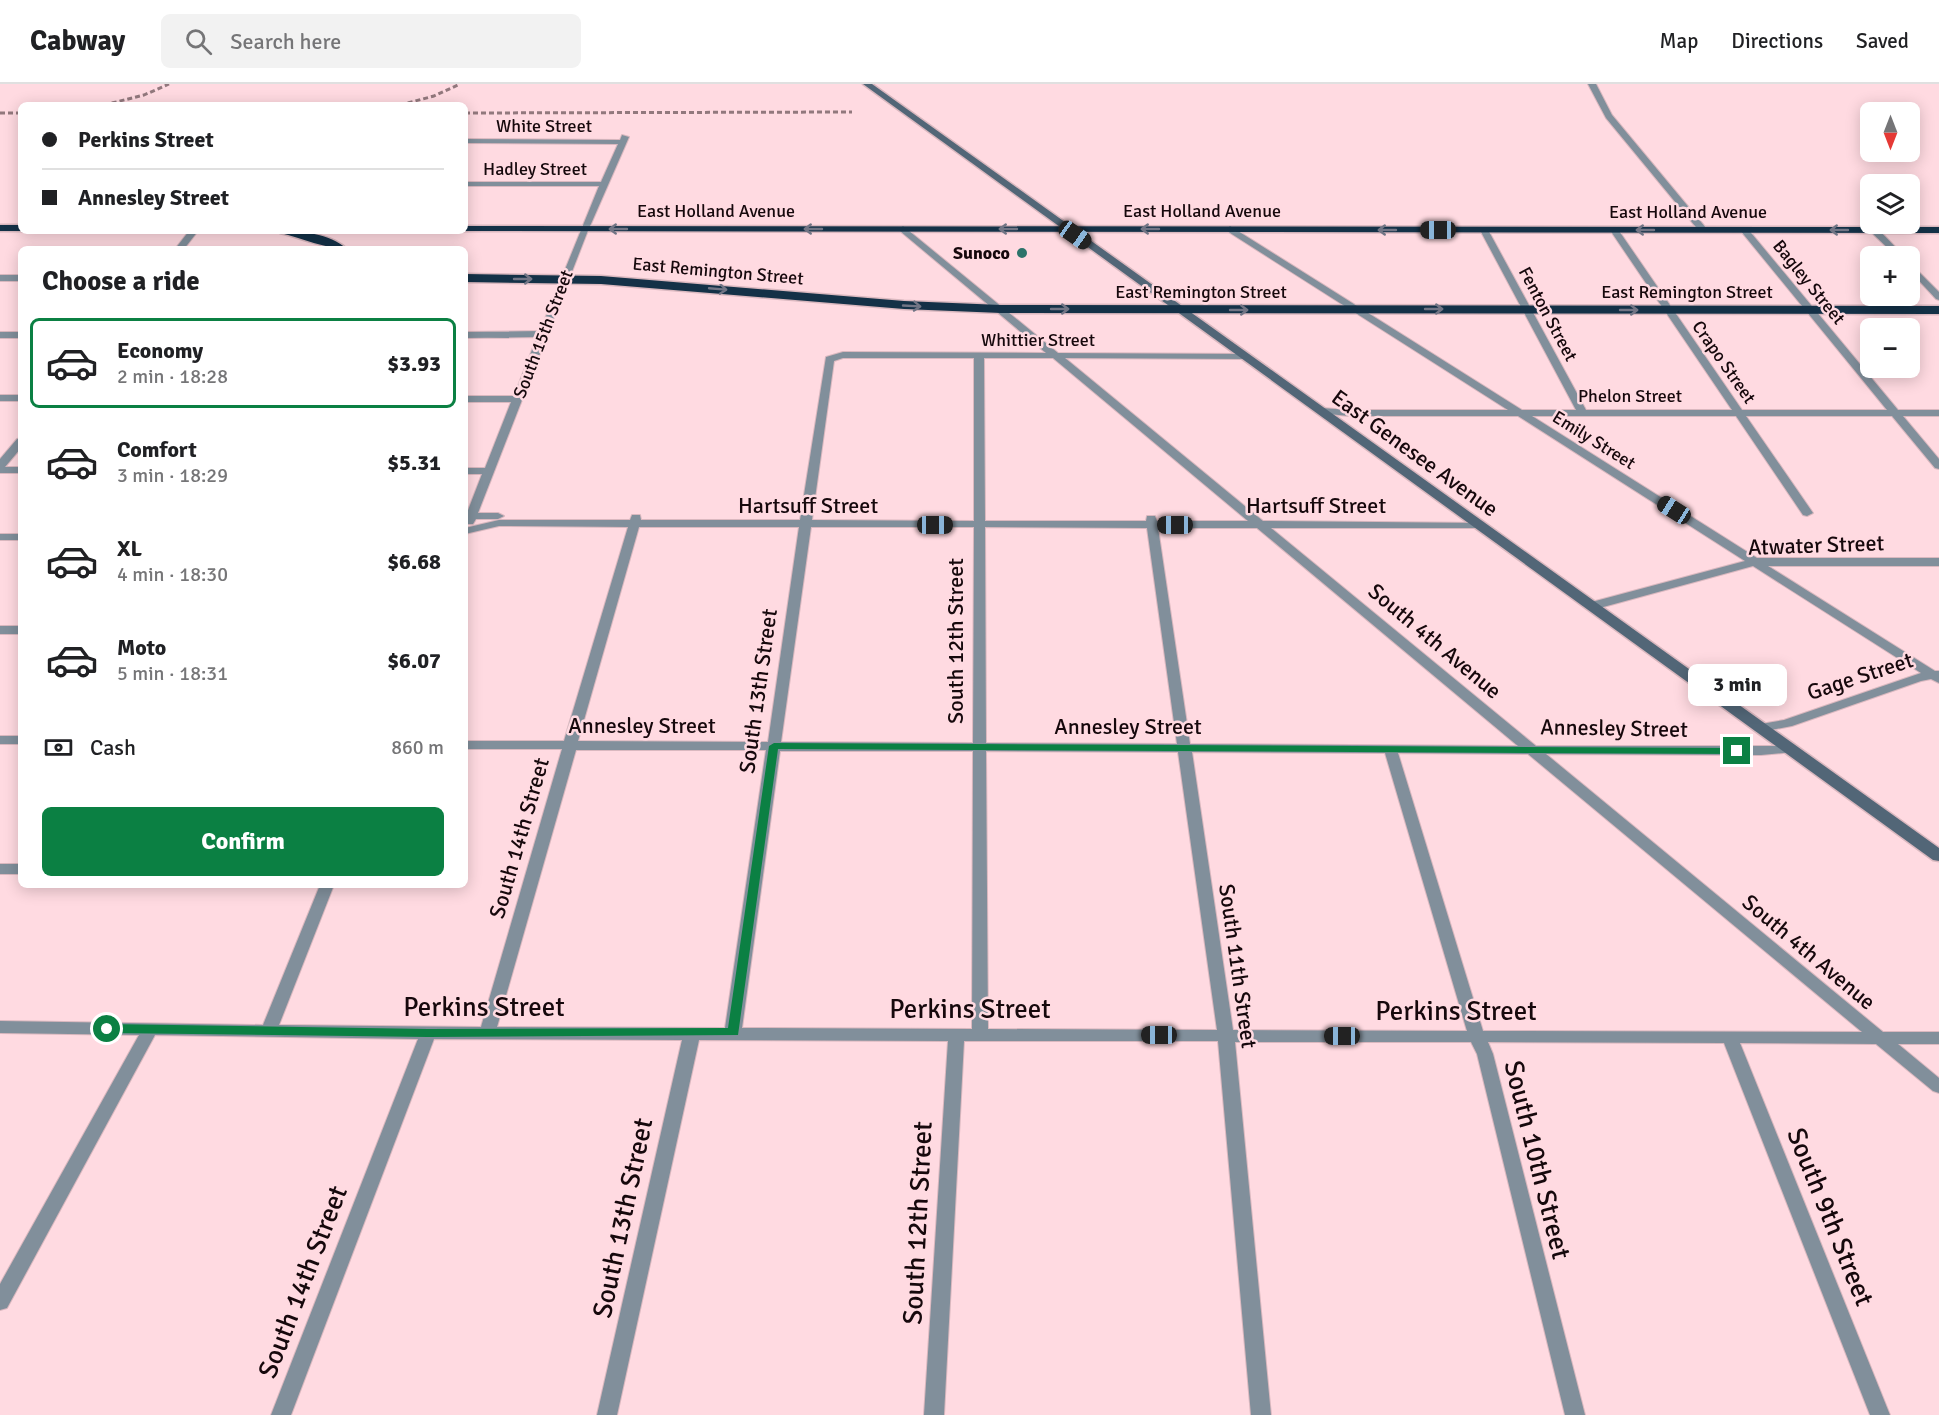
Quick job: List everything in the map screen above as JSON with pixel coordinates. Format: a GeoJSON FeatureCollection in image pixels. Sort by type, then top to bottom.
{"type":"FeatureCollection","features":[{"type":"Feature","properties":{"kind":"highway"},"geometry":{"type":"LineString","coordinates":[[0,228],[18,228]]}},
{"type":"Feature","properties":{"kind":"highway","name":"East Holland Avenue"},"geometry":{"type":"LineString","coordinates":[[468,229],[1860,230]]}},
{"type":"Feature","properties":{"kind":"highway","name":"East Holland Avenue"},"geometry":{"type":"LineString","coordinates":[[1920,230],[1939,230]]}},
{"type":"Feature","properties":{"kind":"highway"},"geometry":{"type":"LineString","coordinates":[[297,234],[319,239],[334,246]]}},
{"type":"Feature","properties":{"kind":"highway","name":"East Remington Street"},"geometry":{"type":"LineString","coordinates":[[468,278],[564,279],[656,284],[904,305],[1001,309],[1939,310]]}},
{"type":"Feature","properties":{"kind":"main road","name":"East Genesee Avenue"},"geometry":{"type":"LineString","coordinates":[[867,84],[1939,856]]}},
{"type":"Feature","properties":{"kind":"street"},"geometry":{"type":"LineString","coordinates":[[1592,84],[1609,116],[1703,230]]}},
{"type":"Feature","properties":{"kind":"street","name":"White Street"},"geometry":{"type":"LineString","coordinates":[[468,141],[624,139]]}},
{"type":"Feature","properties":{"kind":"street","name":"South 15th Street"},"geometry":{"type":"LineString","coordinates":[[468,525],[564,279],[624,139]]}},
{"type":"Feature","properties":{"kind":"street","name":"Hadley Street"},"geometry":{"type":"LineString","coordinates":[[468,184],[605,184]]}},
{"type":"Feature","properties":{"kind":"street","name":"South 4th Avenue"},"geometry":{"type":"LineString","coordinates":[[903,229],[1939,1087]]}},
{"type":"Feature","properties":{"kind":"street","name":"Emily Street"},"geometry":{"type":"LineString","coordinates":[[1230,229],[1937,676]]}},
{"type":"Feature","properties":{"kind":"street","name":"Fenton Street"},"geometry":{"type":"LineString","coordinates":[[1485,230],[1583,413]]}},
{"type":"Feature","properties":{"kind":"street","name":"Crapo Street"},"geometry":{"type":"LineString","coordinates":[[1614,230],[1807,513]]}},
{"type":"Feature","properties":{"kind":"street","name":"Bagley Street"},"geometry":{"type":"LineString","coordinates":[[1744,230],[1939,466]]}},
{"type":"Feature","properties":{"kind":"street"},"geometry":{"type":"LineString","coordinates":[[182,246],[192,234]]}},
{"type":"Feature","properties":{"kind":"street"},"geometry":{"type":"LineString","coordinates":[[1878,234],[1890,246]]}},
{"type":"Feature","properties":{"kind":"street"},"geometry":{"type":"LineString","coordinates":[[1920,277],[1939,297]]}},
{"type":"Feature","properties":{"kind":"street"},"geometry":{"type":"LineString","coordinates":[[0,278],[18,278]]}},
{"type":"Feature","properties":{"kind":"street"},"geometry":{"type":"LineString","coordinates":[[0,334],[18,334]]}},
{"type":"Feature","properties":{"kind":"street"},"geometry":{"type":"LineString","coordinates":[[468,335],[543,334]]}},
{"type":"Feature","properties":{"kind":"street","name":"Whittier Street"},"geometry":{"type":"LineString","coordinates":[[832,357],[843,355],[1245,356]]}},
{"type":"Feature","properties":{"kind":"street","name":"South 13th Street"},"geometry":{"type":"LineString","coordinates":[[734,1032],[806,521],[832,357]]}},
{"type":"Feature","properties":{"kind":"street","name":"South 12th Street"},"geometry":{"type":"LineString","coordinates":[[979,357],[980,1034]]}},
{"type":"Feature","properties":{"kind":"street"},"geometry":{"type":"LineString","coordinates":[[0,398],[18,398]]}},
{"type":"Feature","properties":{"kind":"street"},"geometry":{"type":"LineString","coordinates":[[468,399],[518,399]]}},
{"type":"Feature","properties":{"kind":"street","name":"Phelon Street"},"geometry":{"type":"LineString","coordinates":[[1322,411],[1349,413],[1939,413]]}},
{"type":"Feature","properties":{"kind":"street"},"geometry":{"type":"LineString","coordinates":[[0,468],[18,445]]}},
{"type":"Feature","properties":{"kind":"street"},"geometry":{"type":"LineString","coordinates":[[0,468],[18,470]]}},
{"type":"Feature","properties":{"kind":"street"},"geometry":{"type":"LineString","coordinates":[[468,471],[489,471]]}},
{"type":"Feature","properties":{"kind":"street","name":"Hartsuff Street"},"geometry":{"type":"LineString","coordinates":[[472,516],[635,521]]}},
{"type":"Feature","properties":{"kind":"street","name":"Hartsuff Street"},"geometry":{"type":"LineString","coordinates":[[1257,522],[1466,516]]}},
{"type":"Feature","properties":{"kind":"street","name":"Hartsuff Street"},"geometry":{"type":"LineString","coordinates":[[468,530],[499,524],[635,521],[1152,521],[1479,525]]}},
{"type":"Feature","properties":{"kind":"street","name":"South 14th Street"},"geometry":{"type":"LineString","coordinates":[[487,1033],[635,521]]}},
{"type":"Feature","properties":{"kind":"street","name":"South 11th Street"},"geometry":{"type":"LineString","coordinates":[[1152,521],[1226,1036],[1261,1415]]}},
{"type":"Feature","properties":{"kind":"street"},"geometry":{"type":"LineString","coordinates":[[0,537],[18,537]]}},
{"type":"Feature","properties":{"kind":"street","name":"Atwater Street"},"geometry":{"type":"LineString","coordinates":[[1592,606],[1756,562],[1939,562]]}},
{"type":"Feature","properties":{"kind":"street"},"geometry":{"type":"LineString","coordinates":[[0,630],[18,630]]}},
{"type":"Feature","properties":{"kind":"street","name":"Gage Street"},"geometry":{"type":"LineString","coordinates":[[1760,728],[1787,723],[1937,676]]}},
{"type":"Feature","properties":{"kind":"street"},"geometry":{"type":"LineString","coordinates":[[0,740],[18,740]]}},
{"type":"Feature","properties":{"kind":"street","name":"Annesley Street"},"geometry":{"type":"LineString","coordinates":[[468,745],[1532,748],[1761,751],[1790,749]]}},
{"type":"Feature","properties":{"kind":"street","name":"South 10th Street"},"geometry":{"type":"LineString","coordinates":[[1390,749],[1477,1037],[1485,1054],[1575,1415]]}},
{"type":"Feature","properties":{"kind":"street"},"geometry":{"type":"LineString","coordinates":[[0,869],[18,869]]}},
{"type":"Feature","properties":{"kind":"street"},"geometry":{"type":"LineString","coordinates":[[269,1030],[326,888]]}},
{"type":"Feature","properties":{"kind":"street","name":"Perkins Street"},"geometry":{"type":"LineString","coordinates":[[0,1027],[428,1033],[734,1032],[956,1035],[1939,1038]]}},
{"type":"Feature","properties":{"kind":"street"},"geometry":{"type":"LineString","coordinates":[[0,1302],[150,1029]]}},
{"type":"Feature","properties":{"kind":"street","name":"South 14th Street"},"geometry":{"type":"LineString","coordinates":[[281,1415],[428,1033]]}},
{"type":"Feature","properties":{"kind":"street","name":"South 13th Street"},"geometry":{"type":"LineString","coordinates":[[607,1415],[692,1033]]}},
{"type":"Feature","properties":{"kind":"street","name":"South 12th Street"},"geometry":{"type":"LineString","coordinates":[[934,1415],[956,1035]]}},
{"type":"Feature","properties":{"kind":"street","name":"South 9th Street"},"geometry":{"type":"LineString","coordinates":[[1730,1038],[1880,1415]]}},
{"type":"Feature","properties":{"kind":"railway"},"geometry":{"type":"LineString","coordinates":[[116,102],[144,95],[169,84]]}},
{"type":"Feature","properties":{"kind":"railway"},"geometry":{"type":"LineString","coordinates":[[411,102],[434,96],[460,84]]}},
{"type":"Feature","properties":{"kind":"railway"},"geometry":{"type":"LineString","coordinates":[[468,113],[852,112]]}},
{"type":"Feature","properties":{"kind":"railway"},"geometry":{"type":"LineString","coordinates":[[0,113],[18,113]]}},
{"type":"Feature","properties":{"kind":"place","name":"Sunoco"},"geometry":{"type":"Point","coordinates":[1022,253]}},
{"type":"Feature","properties":{"kind":"route"},"geometry":{"type":"LineString","coordinates":[[107,1029],[428,1033],[734,1032],[774,746],[1532,748],[1737,751]]}}]}
